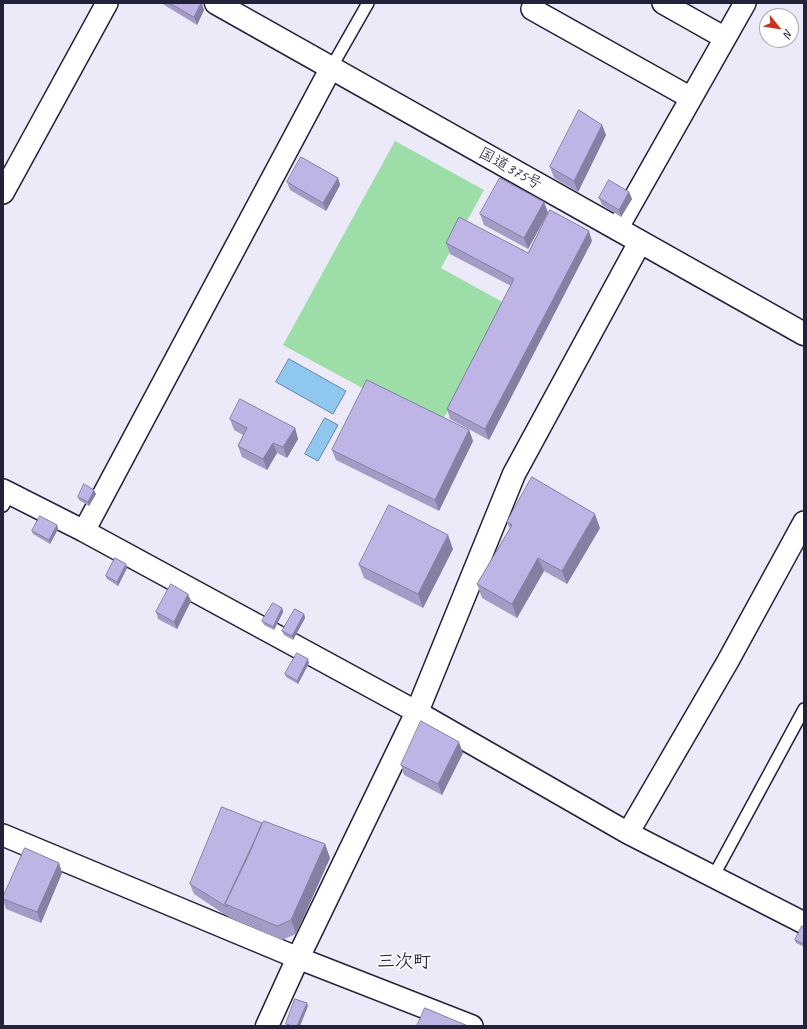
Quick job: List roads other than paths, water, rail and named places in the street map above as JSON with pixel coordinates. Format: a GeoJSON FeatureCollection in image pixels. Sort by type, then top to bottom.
{"type":"FeatureCollection","features":[{"type":"Feature","properties":{"kind":"main road","name":"国道375号"},"geometry":{"type":"LineString","coordinates":[[216,3],[640,242],[803,331]]}},
{"type":"Feature","properties":{"kind":"main road"},"geometry":{"type":"LineString","coordinates":[[267,1026],[298,958],[417,712],[514,474],[640,242]]}},
{"type":"Feature","properties":{"kind":"street"},"geometry":{"type":"LineString","coordinates":[[3,192],[107,3]]}},
{"type":"Feature","properties":{"kind":"street"},"geometry":{"type":"LineString","coordinates":[[535,3],[532,9],[691,98]]}},
{"type":"Feature","properties":{"kind":"street"},"geometry":{"type":"LineString","coordinates":[[663,3],[725,38]]}},
{"type":"Feature","properties":{"kind":"street"},"geometry":{"type":"LineString","coordinates":[[617,229],[745,3]]}},
{"type":"Feature","properties":{"kind":"street"},"geometry":{"type":"LineString","coordinates":[[84,531],[332,68]]}},
{"type":"Feature","properties":{"kind":"street"},"geometry":{"type":"LineString","coordinates":[[5,497],[84,531],[417,712],[628,833],[804,924]]}},
{"type":"Feature","properties":{"kind":"street"},"geometry":{"type":"LineString","coordinates":[[628,833],[724,668],[804,522]]}},
{"type":"Feature","properties":{"kind":"street"},"geometry":{"type":"LineString","coordinates":[[3,835],[298,958],[472,1026]]}},
{"type":"Feature","properties":{"kind":"lane"},"geometry":{"type":"LineString","coordinates":[[332,68],[368,3]]}},
{"type":"Feature","properties":{"kind":"lane"},"geometry":{"type":"LineString","coordinates":[[713,877],[804,709]]}},
{"type":"Feature","properties":{"kind":"water"},"geometry":{"type":"Polygon","coordinates":[[[289,359],[346,391],[333,414],[276,382],[289,359]]]}},
{"type":"Feature","properties":{"kind":"water"},"geometry":{"type":"Polygon","coordinates":[[[325,418],[338,425],[318,461],[305,454],[325,418]]]}},
{"type":"Feature","properties":{"kind":"district","name":"三次町"},"geometry":{"type":"Point","coordinates":[404,962]}}]}
